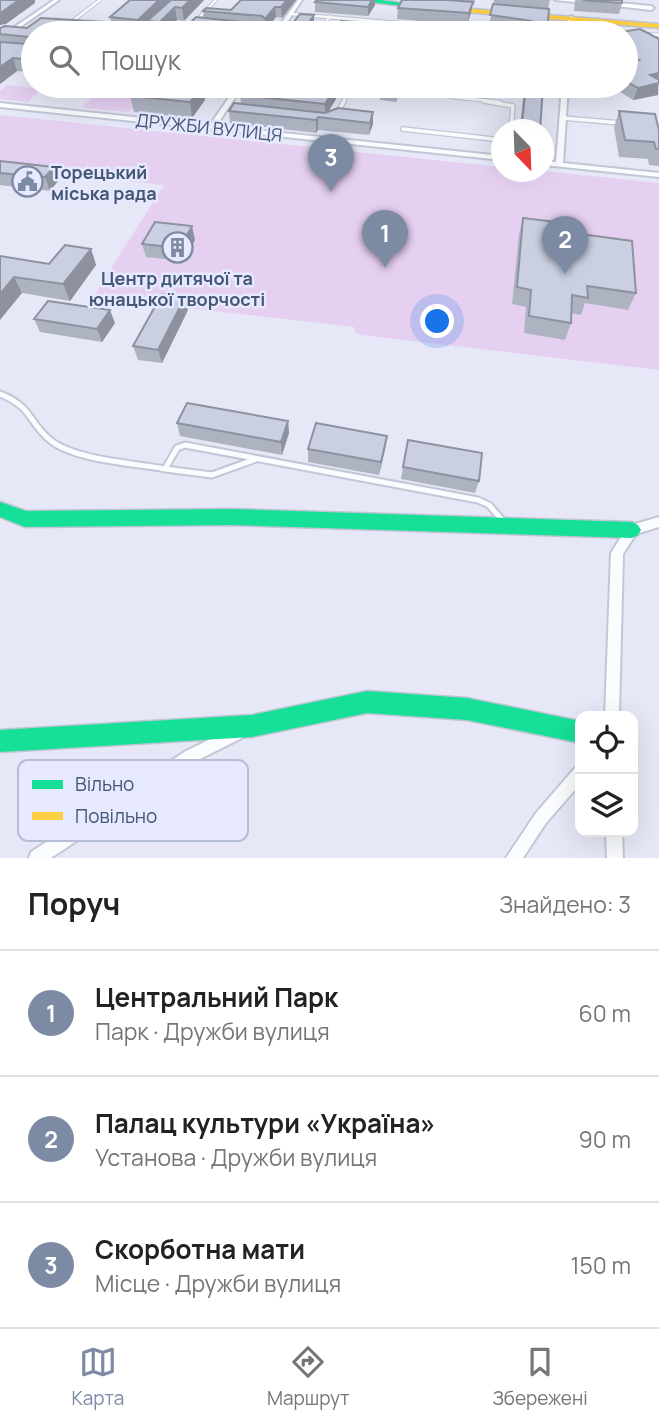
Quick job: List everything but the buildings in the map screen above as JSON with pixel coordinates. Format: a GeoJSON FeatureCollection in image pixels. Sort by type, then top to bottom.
{"type":"FeatureCollection","features":[{"type":"Feature","properties":{"kind":"street"},"geometry":{"type":"LineString","coordinates":[[26,21],[57,0]]}},
{"type":"Feature","properties":{"kind":"street"},"geometry":{"type":"LineString","coordinates":[[285,21],[300,0]]}},
{"type":"Feature","properties":{"kind":"street"},"geometry":{"type":"LineString","coordinates":[[358,0],[529,21]]}},
{"type":"Feature","properties":{"kind":"street"},"geometry":{"type":"LineString","coordinates":[[557,0],[651,8]]}},
{"type":"Feature","properties":{"kind":"street"},"geometry":{"type":"LineString","coordinates":[[0,38],[21,24]]}},
{"type":"Feature","properties":{"kind":"street"},"geometry":{"type":"LineString","coordinates":[[638,26],[659,26]]}},
{"type":"Feature","properties":{"kind":"street"},"geometry":{"type":"LineString","coordinates":[[211,128],[232,98]]}},
{"type":"Feature","properties":{"kind":"street"},"geometry":{"type":"LineString","coordinates":[[559,164],[564,98]]}},
{"type":"Feature","properties":{"kind":"street","name":"ДРУЖБИ ВУЛИЦЯ"},"geometry":{"type":"LineString","coordinates":[[0,105],[491,157]]}},
{"type":"Feature","properties":{"kind":"street"},"geometry":{"type":"LineString","coordinates":[[554,164],[659,175]]}},
{"type":"Feature","properties":{"kind":"street"},"geometry":{"type":"LineString","coordinates":[[0,509],[25,519],[231,517],[632,530],[659,522]]}},
{"type":"Feature","properties":{"kind":"street"},"geometry":{"type":"LineString","coordinates":[[612,711],[617,553],[632,530]]}},
{"type":"Feature","properties":{"kind":"street"},"geometry":{"type":"LineString","coordinates":[[0,741],[252,726],[368,702],[467,709],[575,731]]}},
{"type":"Feature","properties":{"kind":"street"},"geometry":{"type":"LineString","coordinates":[[185,760],[252,726]]}},
{"type":"Feature","properties":{"kind":"street"},"geometry":{"type":"LineString","coordinates":[[513,858],[541,818],[575,780]]}},
{"type":"Feature","properties":{"kind":"street"},"geometry":{"type":"LineString","coordinates":[[614,837],[615,858]]}},
{"type":"Feature","properties":{"kind":"street"},"geometry":{"type":"LineString","coordinates":[[37,858],[63,841]]}},
{"type":"Feature","properties":{"kind":"lane"},"geometry":{"type":"LineString","coordinates":[[72,21],[100,0]]}},
{"type":"Feature","properties":{"kind":"lane"},"geometry":{"type":"LineString","coordinates":[[195,21],[216,0]]}},
{"type":"Feature","properties":{"kind":"lane"},"geometry":{"type":"LineString","coordinates":[[649,0],[651,8]]}},
{"type":"Feature","properties":{"kind":"lane"},"geometry":{"type":"LineString","coordinates":[[291,13],[385,21]]}},
{"type":"Feature","properties":{"kind":"lane"},"geometry":{"type":"LineString","coordinates":[[327,21],[330,16]]}},
{"type":"Feature","properties":{"kind":"lane"},"geometry":{"type":"LineString","coordinates":[[638,35],[659,35]]}},
{"type":"Feature","properties":{"kind":"lane"},"geometry":{"type":"LineString","coordinates":[[336,117],[345,98]]}},
{"type":"Feature","properties":{"kind":"lane"},"geometry":{"type":"LineString","coordinates":[[460,98],[506,103],[513,106],[511,119]]}},
{"type":"Feature","properties":{"kind":"lane"},"geometry":{"type":"LineString","coordinates":[[223,110],[236,111]]}},
{"type":"Feature","properties":{"kind":"lane"},"geometry":{"type":"LineString","coordinates":[[563,118],[631,124]]}},
{"type":"Feature","properties":{"kind":"lane"},"geometry":{"type":"LineString","coordinates":[[403,129],[491,139]]}},
{"type":"Feature","properties":{"kind":"lane"},"geometry":{"type":"LineString","coordinates":[[0,394],[17,400],[31,411],[51,441],[67,450],[210,477],[225,474],[256,458]]}},
{"type":"Feature","properties":{"kind":"lane"},"geometry":{"type":"LineString","coordinates":[[165,469],[177,448],[185,445],[478,500],[489,505],[508,526]]}},
{"type":"Feature","properties":{"kind":"shaded area"},"geometry":{"type":"Polygon","coordinates":[[[7,85],[21,87],[21,98],[32,98],[28,102],[0,99],[0,91],[7,85]]]}},
{"type":"Feature","properties":{"kind":"shaded area"},"geometry":{"type":"Polygon","coordinates":[[[91,98],[141,99],[129,112],[82,108],[91,98]]]}},
{"type":"Feature","properties":{"kind":"shaded area"},"geometry":{"type":"Polygon","coordinates":[[[0,115],[491,166],[491,182],[554,182],[554,172],[659,183],[659,370],[361,335],[356,333],[354,327],[93,297],[164,185],[0,167],[0,115]]]}},
{"type":"Feature","properties":{"kind":"traffic: fast"},"geometry":{"type":"LineString","coordinates":[[358,0],[419,6]]}},
{"type":"Feature","properties":{"kind":"traffic: fast"},"geometry":{"type":"LineString","coordinates":[[0,509],[25,519],[231,517],[632,530]]}},
{"type":"Feature","properties":{"kind":"traffic: fast"},"geometry":{"type":"LineString","coordinates":[[0,741],[252,726],[367,702],[467,709],[575,731]]}},
{"type":"Feature","properties":{"kind":"traffic: slow"},"geometry":{"type":"LineString","coordinates":[[452,9],[598,21]]}},
{"type":"Feature","properties":{"kind":"traffic: slow"},"geometry":{"type":"LineString","coordinates":[[638,24],[659,26]]}},
{"type":"Feature","properties":{"kind":"place","name":"Торецький міська рада"},"geometry":{"type":"Point","coordinates":[28,182]}},
{"type":"Feature","properties":{"kind":"place","name":"Скорботна мати"},"geometry":{"type":"Point","coordinates":[331,192]}},
{"type":"Feature","properties":{"kind":"place","name":"Центр дитячої та юнацької творчості"},"geometry":{"type":"Point","coordinates":[177,247]}},
{"type":"Feature","properties":{"kind":"place","name":"Центральний Парк"},"geometry":{"type":"Point","coordinates":[385,268]}},
{"type":"Feature","properties":{"kind":"place","name":"Палац культури «Україна»"},"geometry":{"type":"Point","coordinates":[565,274]}}]}
